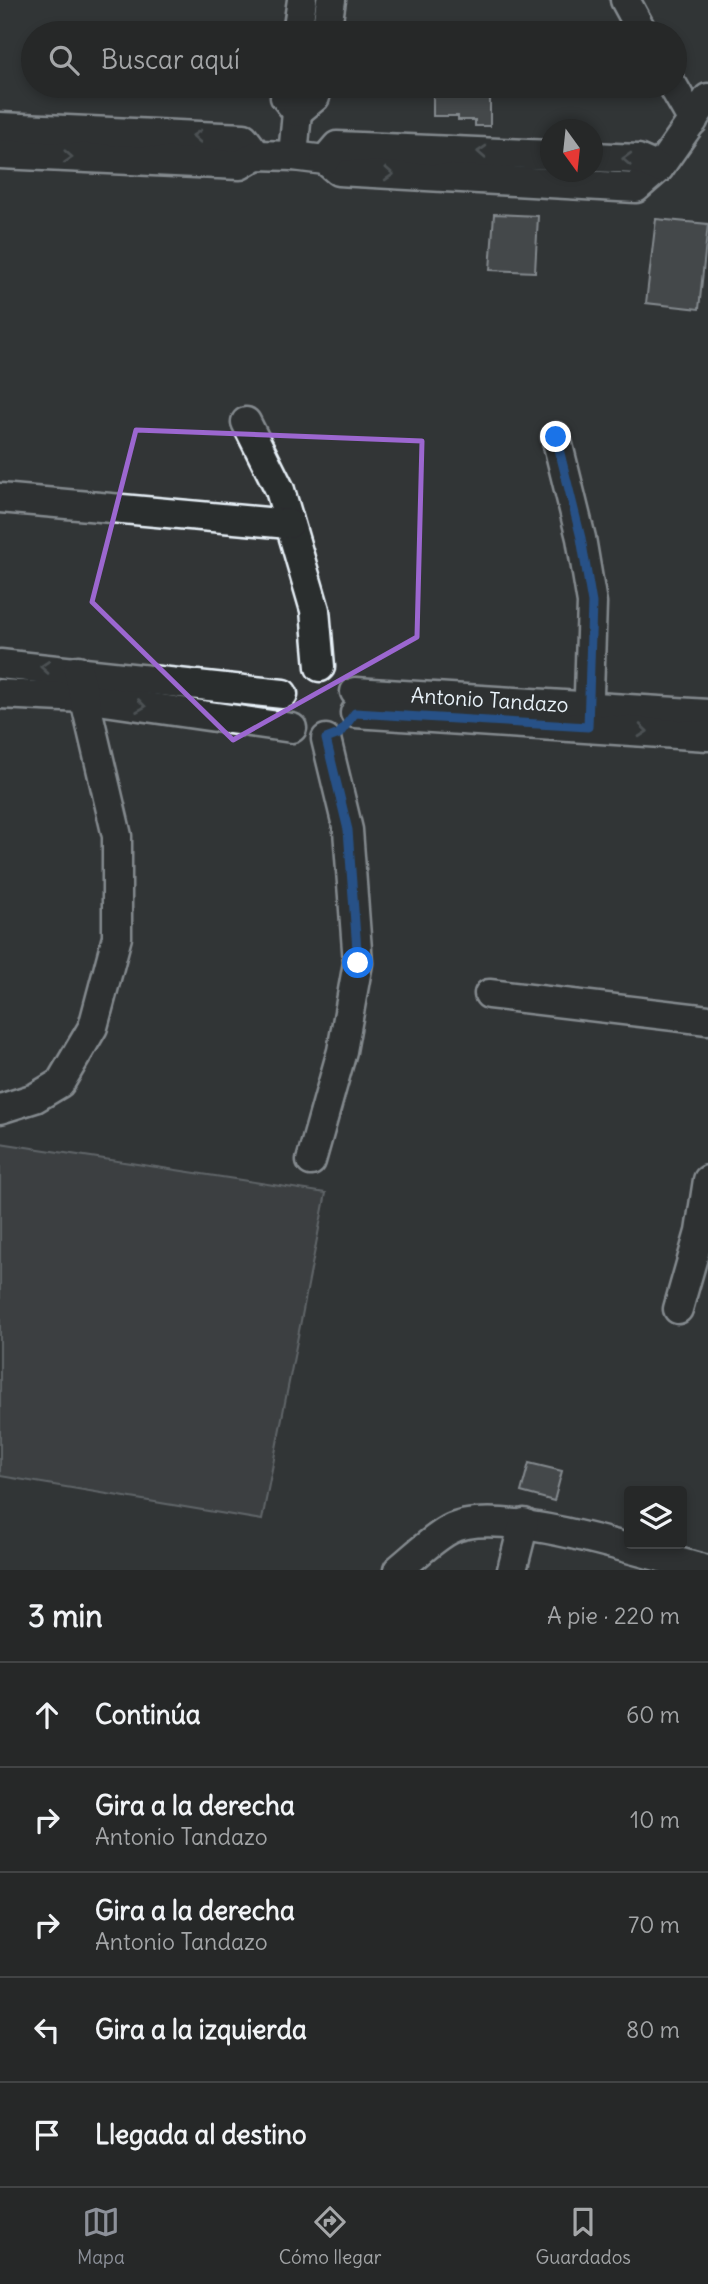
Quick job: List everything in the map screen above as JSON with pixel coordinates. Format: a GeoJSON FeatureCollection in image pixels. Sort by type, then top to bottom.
{"type":"FeatureCollection","features":[{"type":"Feature","properties":{"kind":"street"},"geometry":{"type":"LineString","coordinates":[[299,21],[302,0]]}},
{"type":"Feature","properties":{"kind":"street"},"geometry":{"type":"LineString","coordinates":[[328,21],[331,0]]}},
{"type":"Feature","properties":{"kind":"street"},"geometry":{"type":"LineString","coordinates":[[625,0],[636,21]]}},
{"type":"Feature","properties":{"kind":"street"},"geometry":{"type":"LineString","coordinates":[[0,154],[240,165],[257,155],[293,156],[325,160],[338,171],[636,188],[659,168],[701,110],[687,98]]}},
{"type":"Feature","properties":{"kind":"street"},"geometry":{"type":"LineString","coordinates":[[292,99],[293,156]]}},
{"type":"Feature","properties":{"kind":"street"},"geometry":{"type":"LineString","coordinates":[[0,127],[244,138],[257,155]]}},
{"type":"Feature","properties":{"kind":"street"},"geometry":{"type":"LineString","coordinates":[[325,160],[337,146],[540,155]]}},
{"type":"Feature","properties":{"kind":"street"},"geometry":{"type":"LineString","coordinates":[[603,157],[638,159],[659,168]]}},
{"type":"Feature","properties":{"kind":"street"},"geometry":{"type":"LineString","coordinates":[[246,422],[279,490],[315,610],[320,667]]}},
{"type":"Feature","properties":{"kind":"street"},"geometry":{"type":"LineString","coordinates":[[556,437],[581,538],[592,603],[589,716]]}},
{"type":"Feature","properties":{"kind":"street"},"geometry":{"type":"LineString","coordinates":[[0,498],[289,524]]}},
{"type":"Feature","properties":{"kind":"street"},"geometry":{"type":"LineString","coordinates":[[0,664],[78,670],[284,694]]}},
{"type":"Feature","properties":{"kind":"street"},"geometry":{"type":"LineString","coordinates":[[320,667],[341,674],[355,702],[339,734],[326,739],[307,738],[292,728],[285,718],[284,694],[297,674],[320,667]]}},
{"type":"Feature","properties":{"kind":"street"},"geometry":{"type":"LineString","coordinates":[[0,1109],[35,1098],[60,1083],[93,1027],[117,937],[117,836],[78,670]]}},
{"type":"Feature","properties":{"kind":"street"},"geometry":{"type":"LineString","coordinates":[[0,694],[84,698],[292,728]]}},
{"type":"Feature","properties":{"kind":"street","name":"Antonio Tandazo"},"geometry":{"type":"LineString","coordinates":[[355,702],[589,716],[708,715]]}},
{"type":"Feature","properties":{"kind":"street","name":"Antonio Tandazo"},"geometry":{"type":"LineString","coordinates":[[589,716],[708,736]]}},
{"type":"Feature","properties":{"kind":"street"},"geometry":{"type":"LineString","coordinates":[[311,1161],[342,1051],[358,963],[348,830],[326,739]]}},
{"type":"Feature","properties":{"kind":"street"},"geometry":{"type":"LineString","coordinates":[[489,994],[708,1020]]}},
{"type":"Feature","properties":{"kind":"street"},"geometry":{"type":"LineString","coordinates":[[678,1309],[700,1232],[708,1180]]}},
{"type":"Feature","properties":{"kind":"street"},"geometry":{"type":"LineString","coordinates":[[398,1570],[450,1530],[488,1521],[524,1523],[707,1570]]}},
{"type":"Feature","properties":{"kind":"street"},"geometry":{"type":"LineString","coordinates":[[512,1570],[524,1523]]}},
{"type":"Feature","properties":{"kind":"highlighted area"},"geometry":{"type":"Polygon","coordinates":[[[136,430],[422,441],[417,637],[233,740],[92,602],[136,430]]]}},
{"type":"Feature","properties":{"kind":"shaded area"},"geometry":{"type":"Polygon","coordinates":[[[0,1143],[326,1193],[262,1520],[0,1476],[0,1143]]]}},
{"type":"Feature","properties":{"kind":"building"},"geometry":{"type":"Polygon","coordinates":[[[433,98],[490,98],[490,126],[475,126],[475,120],[458,120],[458,116],[433,116],[433,98]]]}},
{"type":"Feature","properties":{"kind":"building"},"geometry":{"type":"Polygon","coordinates":[[[494,214],[538,216],[535,272],[490,270],[494,214]]]}},
{"type":"Feature","properties":{"kind":"building"},"geometry":{"type":"Polygon","coordinates":[[[656,219],[708,224],[699,309],[646,303],[656,219]]]}},
{"type":"Feature","properties":{"kind":"building"},"geometry":{"type":"Polygon","coordinates":[[[529,1463],[562,1471],[554,1501],[521,1492],[529,1463]]]}},
{"type":"Feature","properties":{"kind":"route"},"geometry":{"type":"LineString","coordinates":[[358,963],[348,830],[326,739],[339,734],[349,725],[355,713],[588,727],[592,603],[581,538],[556,437]]}}]}
